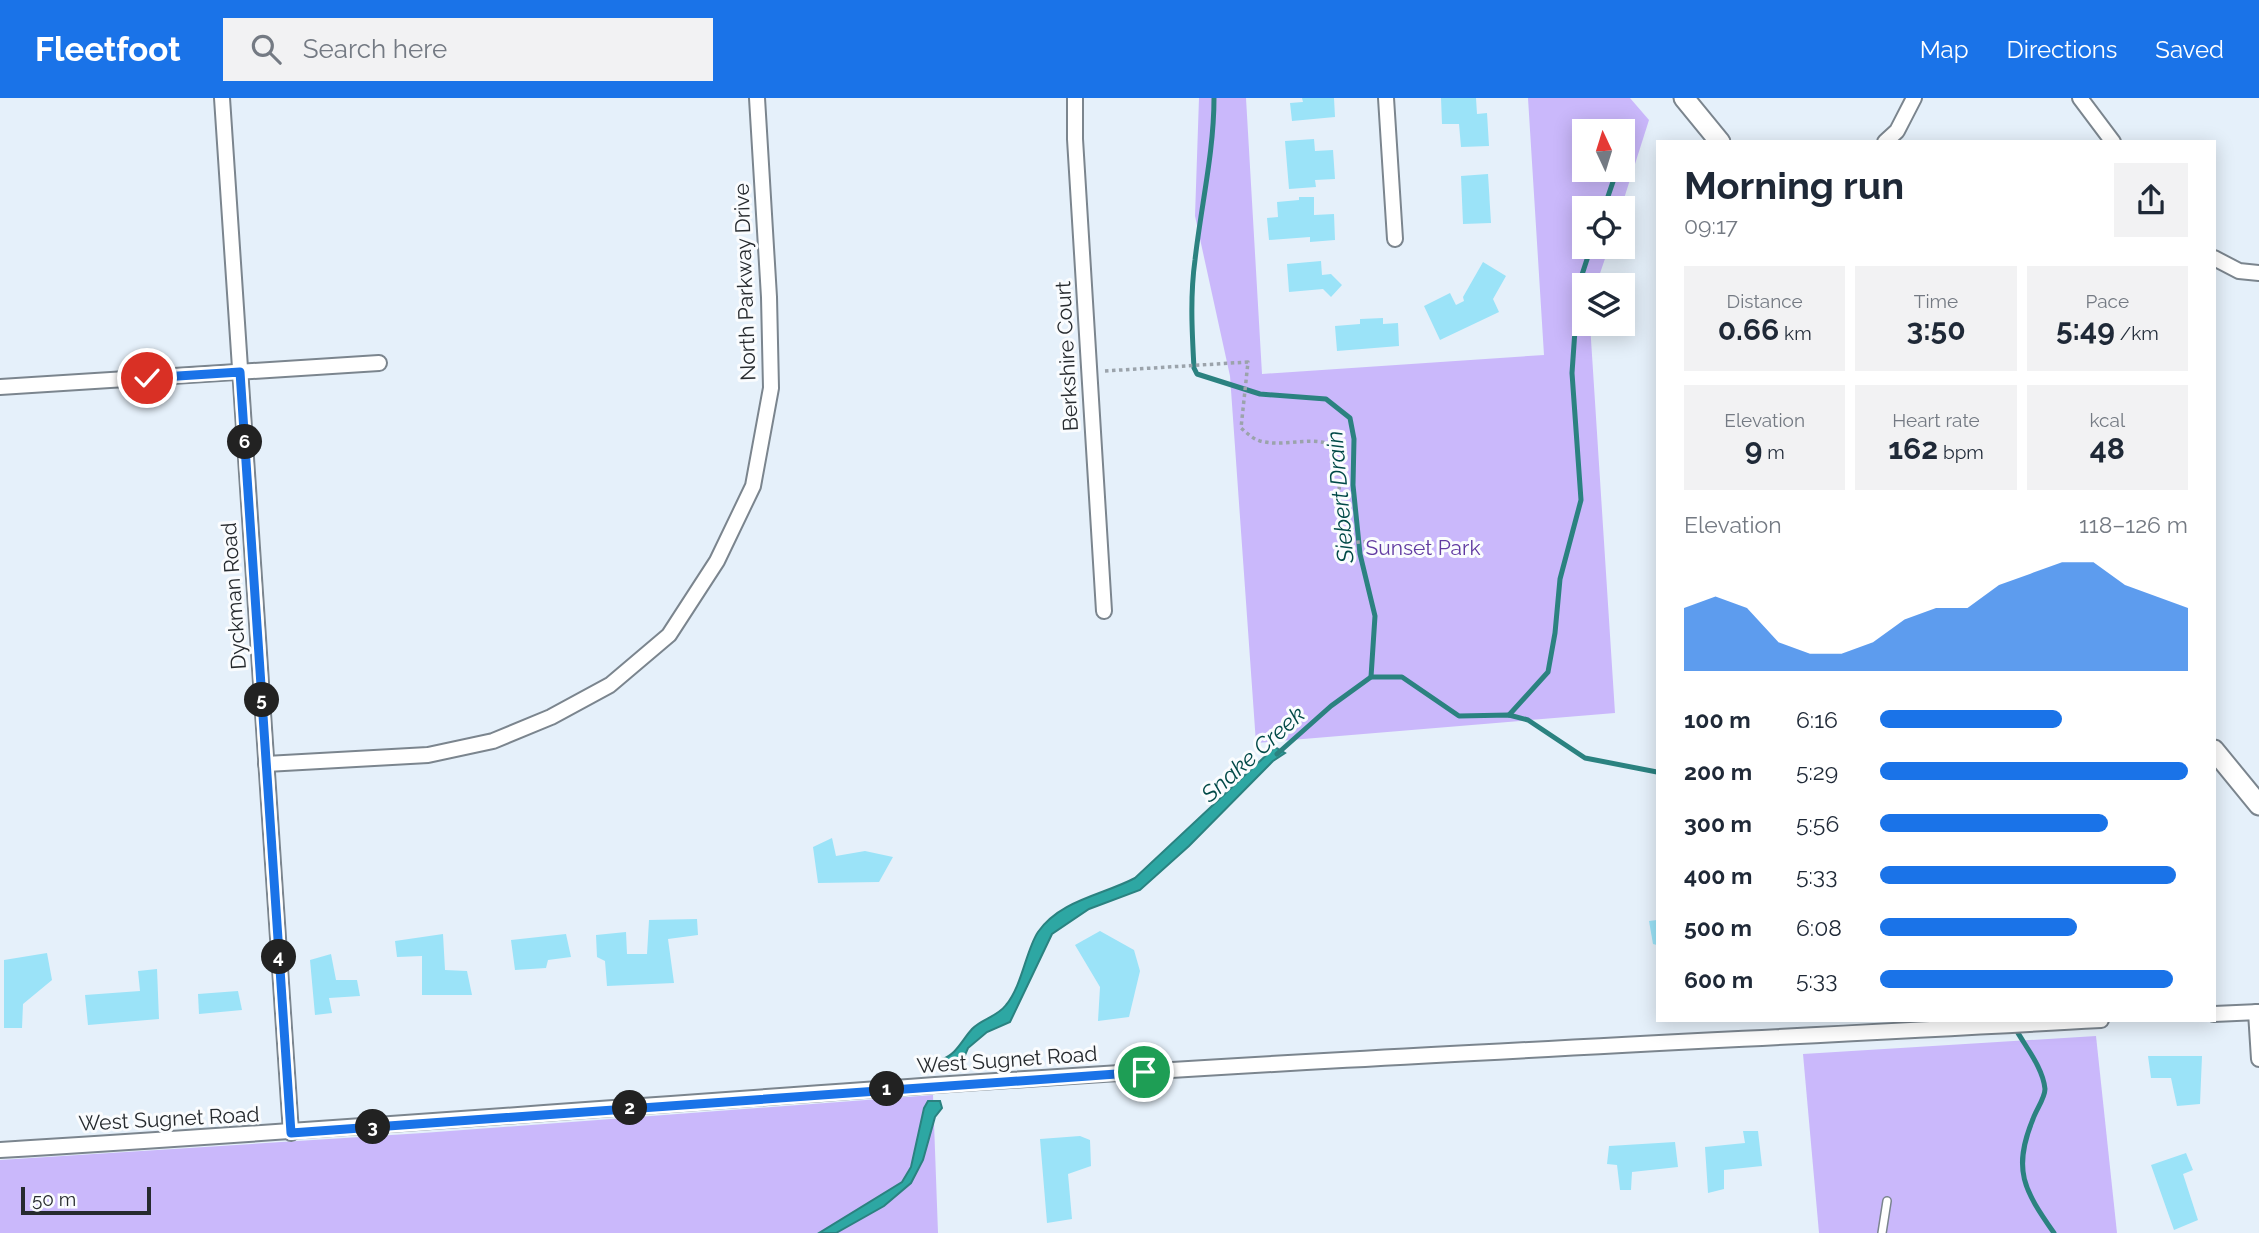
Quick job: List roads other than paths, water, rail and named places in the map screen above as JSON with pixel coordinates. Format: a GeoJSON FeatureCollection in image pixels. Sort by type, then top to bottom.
{"type":"FeatureCollection","features":[{"type":"Feature","properties":{"kind":"main road"},"geometry":{"type":"LineString","coordinates":[[1684,98],[1718,140]]}},
{"type":"Feature","properties":{"kind":"main road"},"geometry":{"type":"LineString","coordinates":[[2216,752],[2259,805]]}},
{"type":"Feature","properties":{"kind":"street","name":"Dyckman Road"},"geometry":{"type":"LineString","coordinates":[[222,98],[291,1133]]}},
{"type":"Feature","properties":{"kind":"street","name":"North Parkway Drive"},"geometry":{"type":"LineString","coordinates":[[266,764],[428,755],[493,741],[551,717],[610,685],[669,635],[717,561],[753,486],[771,388],[769,297],[757,98]]}},
{"type":"Feature","properties":{"kind":"street","name":"Berkshire Court"},"geometry":{"type":"LineString","coordinates":[[1075,98],[1075,139],[1104,611]]}},
{"type":"Feature","properties":{"kind":"street"},"geometry":{"type":"LineString","coordinates":[[1386,98],[1395,239]]}},
{"type":"Feature","properties":{"kind":"street"},"geometry":{"type":"LineString","coordinates":[[1887,140],[1897,131],[1914,98]]}},
{"type":"Feature","properties":{"kind":"street"},"geometry":{"type":"LineString","coordinates":[[2080,98],[2112,140]]}},
{"type":"Feature","properties":{"kind":"street"},"geometry":{"type":"LineString","coordinates":[[2216,259],[2239,271],[2259,273]]}},
{"type":"Feature","properties":{"kind":"street"},"geometry":{"type":"LineString","coordinates":[[0,387],[379,363]]}},
{"type":"Feature","properties":{"kind":"street"},"geometry":{"type":"LineString","coordinates":[[2216,1014],[2258,1012],[2259,1059]]}},
{"type":"Feature","properties":{"kind":"street","name":"West Sugnet Road"},"geometry":{"type":"LineString","coordinates":[[0,1150],[291,1133],[951,1084],[2066,1022]]}},
{"type":"Feature","properties":{"kind":"lane"},"geometry":{"type":"LineString","coordinates":[[1882,1233],[1888,1201]]}},
{"type":"Feature","properties":{"kind":"waterway","name":"Siebert Drain"},"geometry":{"type":"LineString","coordinates":[[1214,98],[1210,159],[1193,274],[1194,368],[1197,374],[1260,394],[1326,399],[1350,418],[1354,439],[1353,485],[1360,554],[1375,616],[1371,677]]}},
{"type":"Feature","properties":{"kind":"waterway"},"geometry":{"type":"LineString","coordinates":[[1608,196],[1613,182]]}},
{"type":"Feature","properties":{"kind":"waterway"},"geometry":{"type":"LineString","coordinates":[[1509,715],[1548,672],[1560,579],[1581,500],[1572,373],[1578,287],[1587,259]]}},
{"type":"Feature","properties":{"kind":"waterway","name":"Snake Creek"},"geometry":{"type":"LineString","coordinates":[[1277,754],[1331,706],[1371,677],[1402,677],[1459,716],[1509,715],[1528,720],[1585,758],[1656,772]]}},
{"type":"Feature","properties":{"kind":"waterway","name":"Snake Creek"},"geometry":{"type":"LineString","coordinates":[[2014,1026],[2037,1064],[2045,1089],[2023,1152],[2024,1179],[2035,1204],[2054,1233]]}},
{"type":"Feature","properties":{"kind":"park label","name":"Sunset Park"},"geometry":{"type":"Point","coordinates":[1423,548]}}]}
